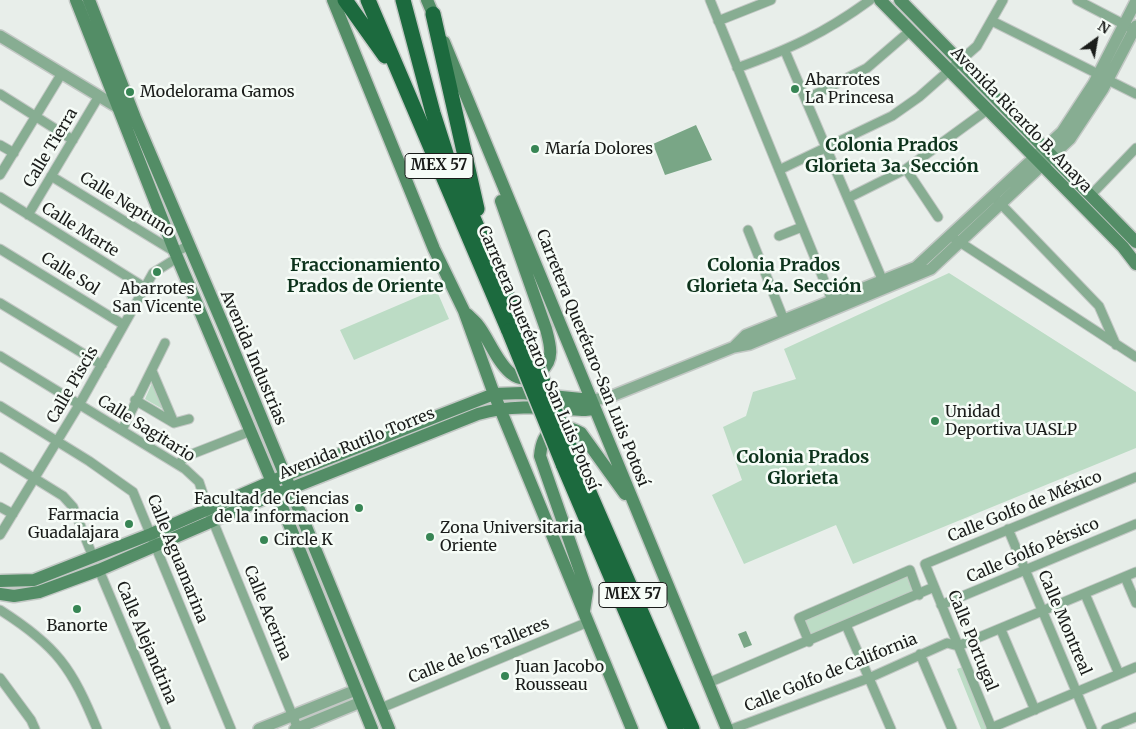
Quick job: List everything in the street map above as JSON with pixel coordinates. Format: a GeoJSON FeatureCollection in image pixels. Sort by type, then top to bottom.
{"type":"FeatureCollection","features":[{"type":"Feature","properties":{"kind":"highway"},"geometry":{"type":"LineString","coordinates":[[345,0],[403,80]]}},
{"type":"Feature","properties":{"kind":"highway","name":"Carretera Querétaro - San Luis Potosí"},"geometry":{"type":"LineString","coordinates":[[368,0],[514,329],[676,729]]}},
{"type":"Feature","properties":{"kind":"highway","name":"Carretera Querétaro - San Luis Potosí"},"geometry":{"type":"LineString","coordinates":[[403,0],[442,141],[486,247],[514,329]]}},
{"type":"Feature","properties":{"kind":"highway"},"geometry":{"type":"LineString","coordinates":[[430,7],[486,247]]}},
{"type":"Feature","properties":{"kind":"highway","name":"Carretera Querétaro - San Luis Potosí"},"geometry":{"type":"LineString","coordinates":[[569,462],[692,729]]}},
{"type":"Feature","properties":{"kind":"main road","name":"Avenida Industrias"},"geometry":{"type":"LineString","coordinates":[[76,0],[117,108],[136,137],[227,334],[389,729]]}},
{"type":"Feature","properties":{"kind":"main road","name":"Avenida Industrias"},"geometry":{"type":"LineString","coordinates":[[89,0],[135,118],[136,137],[176,255],[290,525],[372,729]]}},
{"type":"Feature","properties":{"kind":"main road"},"geometry":{"type":"LineString","coordinates":[[333,0],[434,249],[464,311],[494,394],[632,729]]}},
{"type":"Feature","properties":{"kind":"main road","name":"Avenida Ricardo B. Anaya"},"geometry":{"type":"LineString","coordinates":[[880,0],[987,110],[1090,196],[1135,238]]}},
{"type":"Feature","properties":{"kind":"main road","name":"Avenida Ricardo B. Anaya"},"geometry":{"type":"LineString","coordinates":[[900,0],[961,61],[1136,264]]}},
{"type":"Feature","properties":{"kind":"main road","name":"Carretera Querétaro-San Luis Potosí"},"geometry":{"type":"LineString","coordinates":[[430,7],[727,729]]}},
{"type":"Feature","properties":{"kind":"main road"},"geometry":{"type":"LineString","coordinates":[[464,311],[478,325],[504,368],[518,378],[535,376],[548,366],[551,349],[546,329],[494,180],[494,162]]}},
{"type":"Feature","properties":{"kind":"main road","name":"Avenida Rutilo Torres"},"geometry":{"type":"LineString","coordinates":[[0,594],[14,596],[39,592],[99,570],[153,540],[252,497],[272,482],[284,476],[494,394],[522,393],[592,404]]}},
{"type":"Feature","properties":{"kind":"main road","name":"Avenida Rutilo Torres"},"geometry":{"type":"LineString","coordinates":[[252,497],[277,494],[395,445],[500,408],[592,404]]}},
{"type":"Feature","properties":{"kind":"main road"},"geometry":{"type":"LineString","coordinates":[[586,618],[587,591],[540,456],[541,441],[548,433],[558,427],[570,427],[581,433],[637,510]]}},
{"type":"Feature","properties":{"kind":"main road"},"geometry":{"type":"LineString","coordinates":[[262,458],[260,477],[252,497],[276,512],[290,525]]}},
{"type":"Feature","properties":{"kind":"main road","name":"Avenida Rutilo Torres"},"geometry":{"type":"LineString","coordinates":[[0,581],[34,580],[93,557],[153,540]]}},
{"type":"Feature","properties":{"kind":"street"},"geometry":{"type":"LineString","coordinates":[[710,0],[834,304]]}},
{"type":"Feature","properties":{"kind":"street"},"geometry":{"type":"LineString","coordinates":[[718,21],[771,0]]}},
{"type":"Feature","properties":{"kind":"street"},"geometry":{"type":"LineString","coordinates":[[738,68],[785,51],[835,25],[870,0]]}},
{"type":"Feature","properties":{"kind":"street"},"geometry":{"type":"LineString","coordinates":[[779,170],[892,116],[950,71],[977,46],[1002,0]]}},
{"type":"Feature","properties":{"kind":"street"},"geometry":{"type":"LineString","coordinates":[[1077,0],[1133,28]]}},
{"type":"Feature","properties":{"kind":"street"},"geometry":{"type":"LineString","coordinates":[[760,334],[885,284],[916,267],[955,239],[1043,157],[1070,139],[1103,77],[1133,28],[1136,1]]}},
{"type":"Feature","properties":{"kind":"street"},"geometry":{"type":"LineString","coordinates":[[992,21],[1136,94]]}},
{"type":"Feature","properties":{"kind":"street"},"geometry":{"type":"LineString","coordinates":[[806,100],[867,68],[910,30]]}},
{"type":"Feature","properties":{"kind":"street"},"geometry":{"type":"LineString","coordinates":[[0,36],[135,118]]}},
{"type":"Feature","properties":{"kind":"street"},"geometry":{"type":"LineString","coordinates":[[785,51],[885,284]]}},
{"type":"Feature","properties":{"kind":"street"},"geometry":{"type":"LineString","coordinates":[[0,175],[62,73]]}},
{"type":"Feature","properties":{"kind":"street"},"geometry":{"type":"LineString","coordinates":[[0,94],[73,140]]}},
{"type":"Feature","properties":{"kind":"street","name":"Calle Tierra"},"geometry":{"type":"LineString","coordinates":[[28,215],[99,96]]}},
{"type":"Feature","properties":{"kind":"street"},"geometry":{"type":"LineString","coordinates":[[848,198],[906,169],[987,110]]}},
{"type":"Feature","properties":{"kind":"street"},"geometry":{"type":"LineString","coordinates":[[0,145],[14,153]]}},
{"type":"Feature","properties":{"kind":"street"},"geometry":{"type":"LineString","coordinates":[[1090,196],[1136,148]]}},
{"type":"Feature","properties":{"kind":"street"},"geometry":{"type":"LineString","coordinates":[[906,169],[938,217]]}},
{"type":"Feature","properties":{"kind":"street","name":"Calle Neptuno"},"geometry":{"type":"LineString","coordinates":[[51,176],[176,255],[188,246]]}},
{"type":"Feature","properties":{"kind":"street","name":"Calle Marte"},"geometry":{"type":"LineString","coordinates":[[0,197],[144,287]]}},
{"type":"Feature","properties":{"kind":"street"},"geometry":{"type":"LineString","coordinates":[[997,200],[1099,306],[1116,345]]}},
{"type":"Feature","properties":{"kind":"street"},"geometry":{"type":"LineString","coordinates":[[779,236],[802,227]]}},
{"type":"Feature","properties":{"kind":"street"},"geometry":{"type":"LineString","coordinates":[[748,230],[784,320]]}},
{"type":"Feature","properties":{"kind":"street"},"geometry":{"type":"LineString","coordinates":[[955,239],[1136,358]]}},
{"type":"Feature","properties":{"kind":"street","name":"Calle Sol"},"geometry":{"type":"LineString","coordinates":[[0,249],[124,325]]}},
{"type":"Feature","properties":{"kind":"street","name":"Calle Piscis"},"geometry":{"type":"LineString","coordinates":[[0,535],[79,405],[144,287],[153,273],[176,255]]}},
{"type":"Feature","properties":{"kind":"street"},"geometry":{"type":"LineString","coordinates":[[0,303],[102,365]]}},
{"type":"Feature","properties":{"kind":"street"},"geometry":{"type":"LineString","coordinates":[[592,404],[734,347],[784,320],[834,304]]}},
{"type":"Feature","properties":{"kind":"street"},"geometry":{"type":"LineString","coordinates":[[122,430],[135,400],[152,371],[165,343]]}},
{"type":"Feature","properties":{"kind":"street","name":"Calle Sagitario"},"geometry":{"type":"LineString","coordinates":[[0,356],[178,464],[199,482],[210,515]]}},
{"type":"Feature","properties":{"kind":"street"},"geometry":{"type":"LineString","coordinates":[[152,371],[174,422]]}},
{"type":"Feature","properties":{"kind":"street"},"geometry":{"type":"LineString","coordinates":[[135,400],[174,422],[189,418]]}},
{"type":"Feature","properties":{"kind":"street","name":"Calle Aguamarina"},"geometry":{"type":"LineString","coordinates":[[0,406],[128,486],[138,499],[231,729]]}},
{"type":"Feature","properties":{"kind":"street"},"geometry":{"type":"LineString","coordinates":[[178,464],[187,456],[251,432]]}},
{"type":"Feature","properties":{"kind":"street"},"geometry":{"type":"LineString","coordinates":[[0,457],[63,496],[73,508],[93,557]]}},
{"type":"Feature","properties":{"kind":"street","name":"Calle Golfo de México"},"geometry":{"type":"LineString","coordinates":[[925,564],[1008,529],[1135,480]]}},
{"type":"Feature","properties":{"kind":"street"},"geometry":{"type":"LineString","coordinates":[[0,506],[12,514]]}},
{"type":"Feature","properties":{"kind":"street","name":"Calle Acerina"},"geometry":{"type":"LineString","coordinates":[[210,515],[297,729]]}},
{"type":"Feature","properties":{"kind":"street","name":"Calle Golfo Pérsico"},"geometry":{"type":"LineString","coordinates":[[941,605],[1136,524]]}},
{"type":"Feature","properties":{"kind":"street","name":"Calle Montreal"},"geometry":{"type":"LineString","coordinates":[[1008,529],[1092,729]]}},
{"type":"Feature","properties":{"kind":"street","name":"Calle Portugal"},"geometry":{"type":"LineString","coordinates":[[925,564],[992,728]]}},
{"type":"Feature","properties":{"kind":"street","name":"Calle Alejandrina"},"geometry":{"type":"LineString","coordinates":[[99,570],[166,729]]}},
{"type":"Feature","properties":{"kind":"street"},"geometry":{"type":"LineString","coordinates":[[809,642],[799,618],[910,570],[919,594]]}},
{"type":"Feature","properties":{"kind":"street","name":"Calle Golfo de California"},"geometry":{"type":"LineString","coordinates":[[732,729],[869,678],[947,643],[958,646],[1001,630],[1136,572]]}},
{"type":"Feature","properties":{"kind":"street"},"geometry":{"type":"LineString","coordinates":[[1125,577],[1136,603]]}},
{"type":"Feature","properties":{"kind":"street"},"geometry":{"type":"LineString","coordinates":[[708,683],[809,642],[934,587]]}},
{"type":"Feature","properties":{"kind":"street"},"geometry":{"type":"LineString","coordinates":[[1085,594],[1119,674]]}},
{"type":"Feature","properties":{"kind":"street"},"geometry":{"type":"LineString","coordinates":[[0,610],[44,641],[65,664],[81,690],[97,729]]}},
{"type":"Feature","properties":{"kind":"street","name":"Calle de los Talleres"},"geometry":{"type":"LineString","coordinates":[[381,708],[586,618]]}},
{"type":"Feature","properties":{"kind":"street"},"geometry":{"type":"LineString","coordinates":[[846,625],[891,729]]}},
{"type":"Feature","properties":{"kind":"street"},"geometry":{"type":"LineString","coordinates":[[1001,630],[1035,710]]}},
{"type":"Feature","properties":{"kind":"street"},"geometry":{"type":"LineString","coordinates":[[920,654],[952,729]]}},
{"type":"Feature","properties":{"kind":"street"},"geometry":{"type":"LineString","coordinates":[[992,728],[1136,667]]}},
{"type":"Feature","properties":{"kind":"street"},"geometry":{"type":"LineString","coordinates":[[0,678],[31,720],[35,729]]}},
{"type":"Feature","properties":{"kind":"street"},"geometry":{"type":"LineString","coordinates":[[259,729],[356,690]]}},
{"type":"Feature","properties":{"kind":"street"},"geometry":{"type":"LineString","coordinates":[[297,729],[361,702]]}},
{"type":"Feature","properties":{"kind":"street"},"geometry":{"type":"LineString","coordinates":[[1106,729],[1124,726],[1136,717]]}},
{"type":"Feature","properties":{"kind":"shaded area"},"geometry":{"type":"Polygon","coordinates":[[[696,125],[712,160],[665,175],[653,144],[696,125]]]}},
{"type":"Feature","properties":{"kind":"shaded area","name":"Unidad Deportiva UASLP"},"geometry":{"type":"Polygon","coordinates":[[[949,273],[1136,392],[1136,448],[853,564],[836,525],[744,564],[712,495],[742,480],[723,427],[746,416],[753,392],[796,379],[784,349],[949,273]]]}},
{"type":"Feature","properties":{"kind":"shaded area"},"geometry":{"type":"Polygon","coordinates":[[[436,289],[449,319],[354,360],[340,330],[436,289]]]}},
{"type":"Feature","properties":{"kind":"shaded area"},"geometry":{"type":"Polygon","coordinates":[[[152,383],[166,411],[145,399],[152,383]]]}},
{"type":"Feature","properties":{"kind":"shaded area"},"geometry":{"type":"Polygon","coordinates":[[[908,576],[915,593],[811,636],[803,620],[908,576]]]}},
{"type":"Feature","properties":{"kind":"shaded area"},"geometry":{"type":"Polygon","coordinates":[[[746,631],[752,645],[744,648],[738,634],[746,631]]]}},
{"type":"Feature","properties":{"kind":"shaded area"},"geometry":{"type":"Polygon","coordinates":[[[965,666],[990,729],[981,729],[957,669],[965,666]]]}},
{"type":"Feature","properties":{"kind":"place","name":"Abarrotes La Princesa"},"geometry":{"type":"Point","coordinates":[795,89]}},
{"type":"Feature","properties":{"kind":"place","name":"Modelorama Gamos"},"geometry":{"type":"Point","coordinates":[130,92]}},
{"type":"Feature","properties":{"kind":"place","name":"María Dolores"},"geometry":{"type":"Point","coordinates":[535,149]}},
{"type":"Feature","properties":{"kind":"place","name":"Abarrotes San Vicente"},"geometry":{"type":"Point","coordinates":[157,272]}},
{"type":"Feature","properties":{"kind":"place","name":"Unidad Deportiva UASLP"},"geometry":{"type":"Point","coordinates":[935,421]}},
{"type":"Feature","properties":{"kind":"place","name":"Facultad de Ciencias de la informacion"},"geometry":{"type":"Point","coordinates":[359,508]}},
{"type":"Feature","properties":{"kind":"place","name":"Farmacia Guadalajara"},"geometry":{"type":"Point","coordinates":[129,524]}},
{"type":"Feature","properties":{"kind":"place","name":"Zona Universitaria Oriente"},"geometry":{"type":"Point","coordinates":[430,537]}},
{"type":"Feature","properties":{"kind":"place","name":"Circle K"},"geometry":{"type":"Point","coordinates":[264,540]}},
{"type":"Feature","properties":{"kind":"place","name":"Banorte"},"geometry":{"type":"Point","coordinates":[77,609]}},
{"type":"Feature","properties":{"kind":"place","name":"Juan Jacobo Rousseau"},"geometry":{"type":"Point","coordinates":[505,676]}},
{"type":"Feature","properties":{"kind":"district","name":"Colonia Prados Glorieta 3a. Sección"},"geometry":{"type":"Point","coordinates":[892,156]}},
{"type":"Feature","properties":{"kind":"district","name":"Fraccionamiento Prados de Oriente"},"geometry":{"type":"Point","coordinates":[365,276]}},
{"type":"Feature","properties":{"kind":"district","name":"Colonia Prados Glorieta 4a. Sección"},"geometry":{"type":"Point","coordinates":[774,276]}},
{"type":"Feature","properties":{"kind":"district","name":"Colonia Prados Glorieta"},"geometry":{"type":"Point","coordinates":[803,468]}}]}
